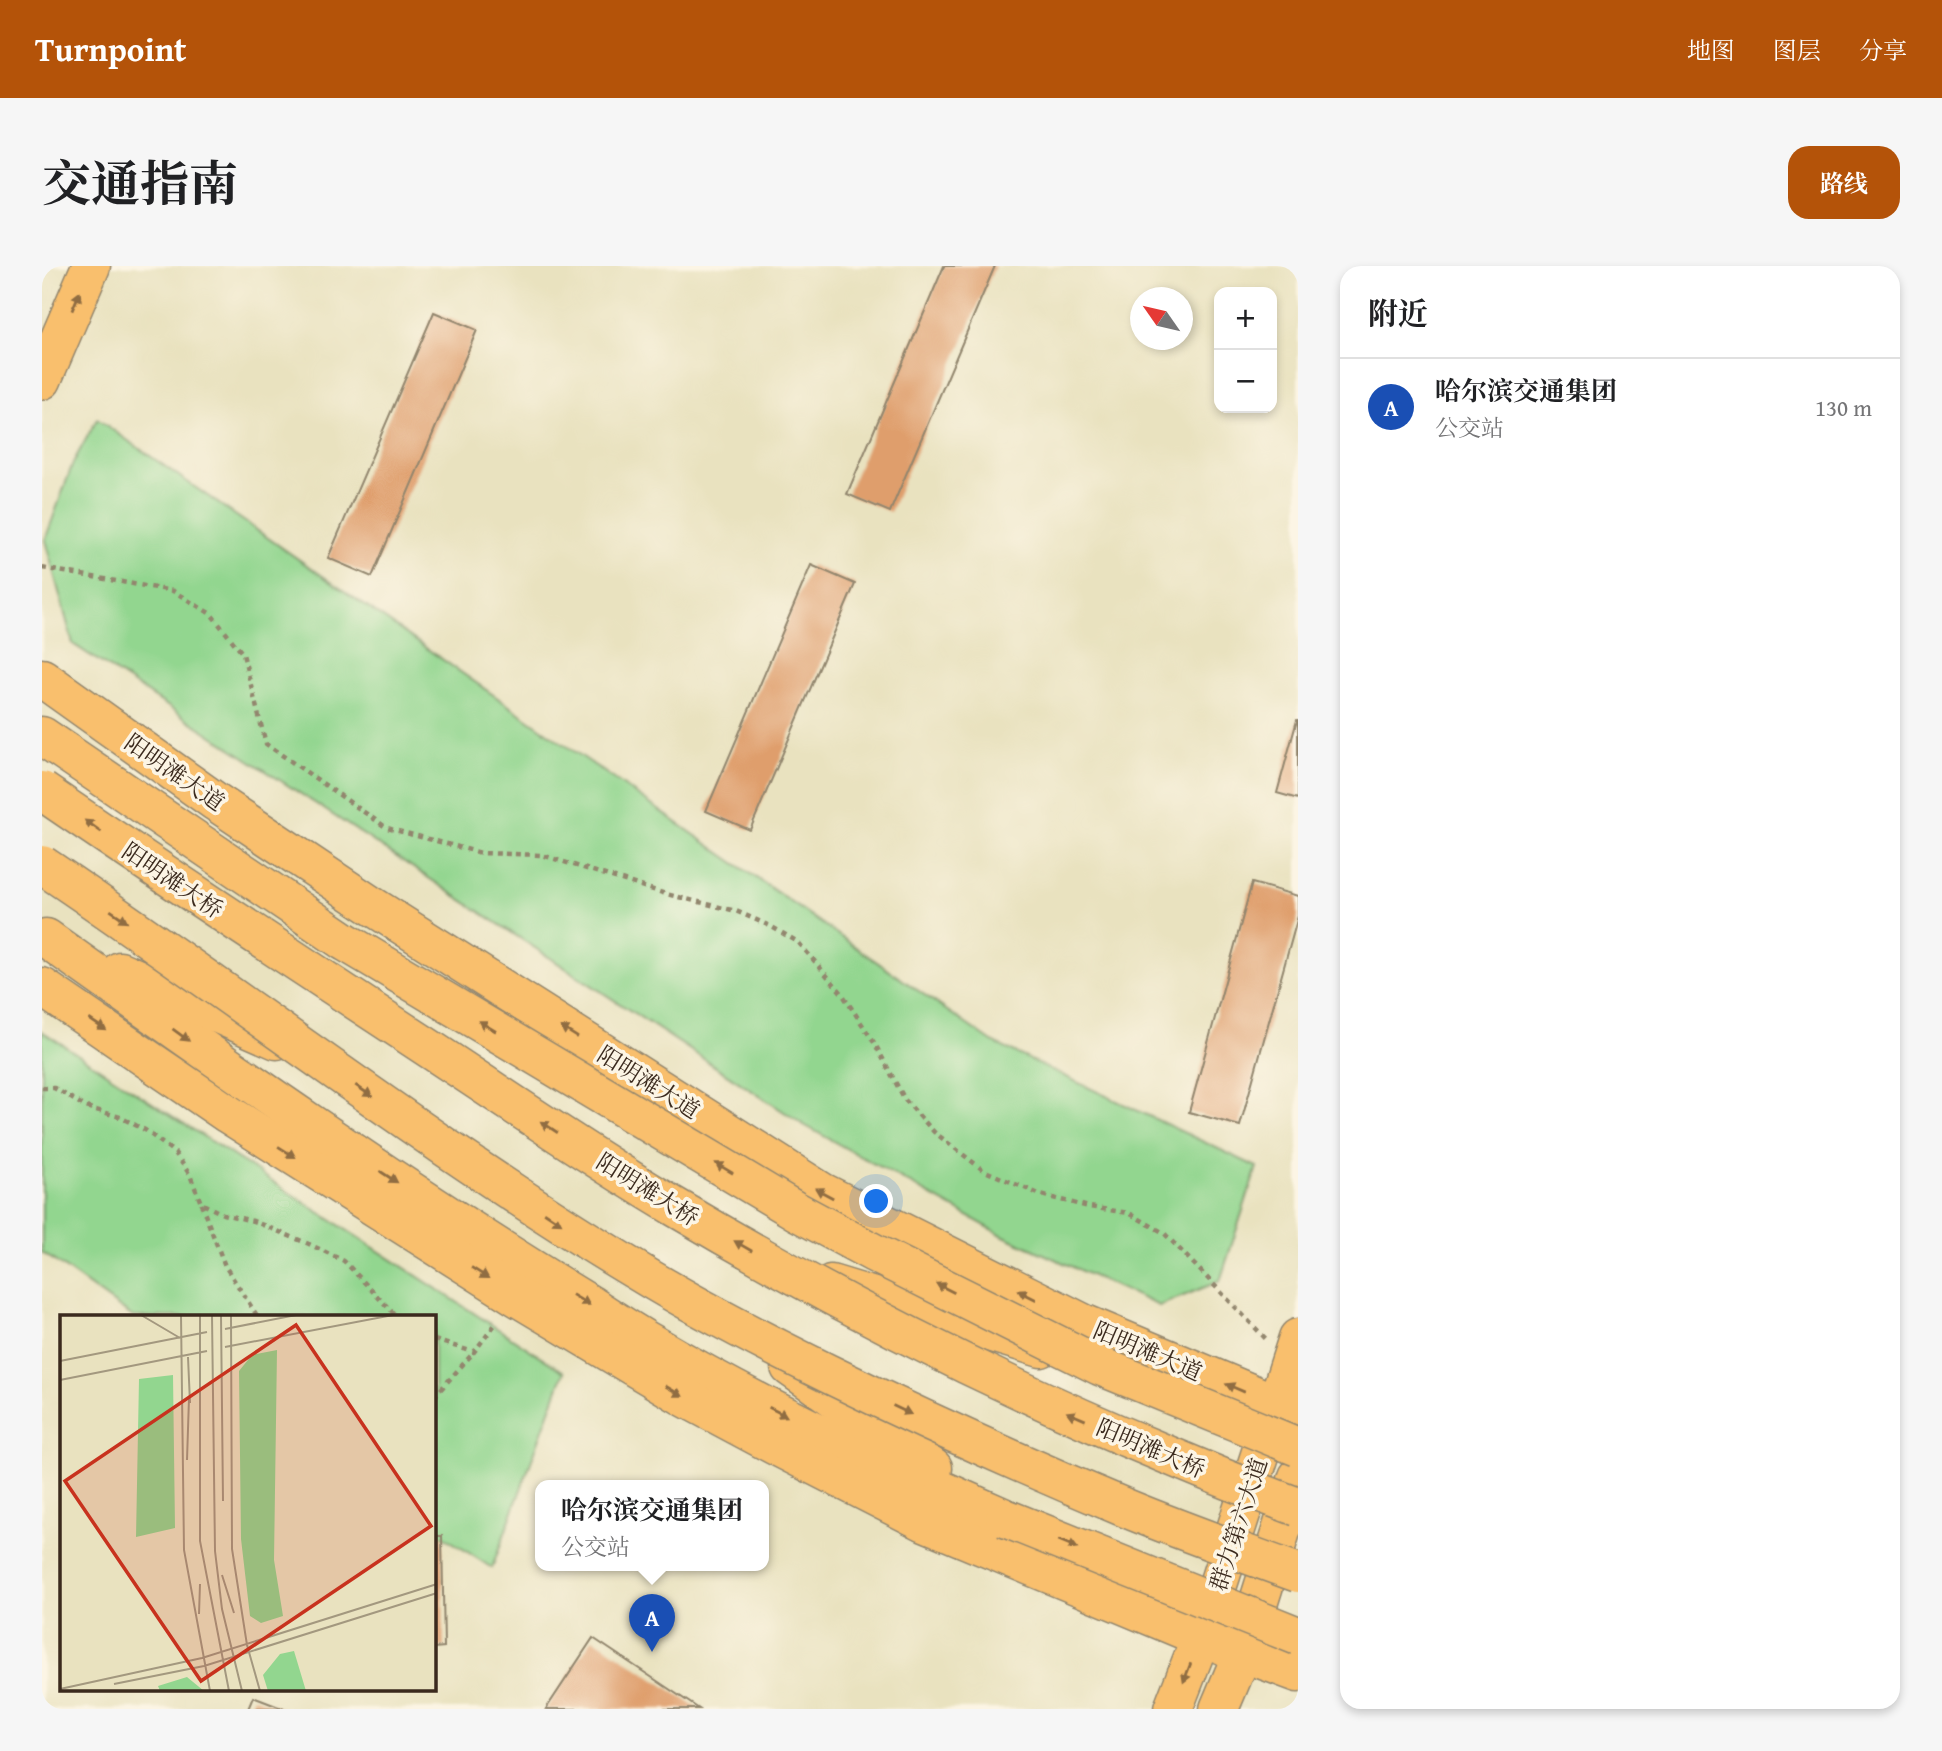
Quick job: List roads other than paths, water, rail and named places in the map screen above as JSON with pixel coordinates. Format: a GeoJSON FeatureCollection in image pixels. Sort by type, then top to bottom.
{"type":"FeatureCollection","features":[{"type":"Feature","properties":{"kind":"main road"},"geometry":{"type":"LineString","coordinates":[[42,380],[91,266]]}},
{"type":"Feature","properties":{"kind":"main road","name":"阳明滩大道"},"geometry":{"type":"LineString","coordinates":[[42,678],[216,802],[369,904],[821,1192],[1085,1324],[1288,1409]]}},
{"type":"Feature","properties":{"kind":"main road"},"geometry":{"type":"LineString","coordinates":[[42,736],[344,941],[796,1211],[1100,1366],[1298,1447]]}},
{"type":"Feature","properties":{"kind":"main road","name":"阳明滩大桥"},"geometry":{"type":"LineString","coordinates":[[42,791],[167,877],[671,1205],[781,1269],[960,1363],[1051,1406],[1298,1507]]}},
{"type":"Feature","properties":{"kind":"main road"},"geometry":{"type":"LineString","coordinates":[[194,838],[344,993]]}},
{"type":"Feature","properties":{"kind":"main road"},"geometry":{"type":"LineString","coordinates":[[42,864],[315,1057],[527,1201],[635,1271],[731,1326],[922,1420],[1130,1510],[1298,1573]]}},
{"type":"Feature","properties":{"kind":"main road"},"geometry":{"type":"LineString","coordinates":[[44,937],[315,1057]]}},
{"type":"Feature","properties":{"kind":"main road"},"geometry":{"type":"LineString","coordinates":[[44,937],[366,1163],[650,1343],[812,1430],[886,1466],[1005,1518],[1298,1636]]}},
{"type":"Feature","properties":{"kind":"main road"},"geometry":{"type":"LineString","coordinates":[[42,987],[228,1114],[517,1297],[686,1398],[925,1522],[1201,1637],[1298,1673]]}},
{"type":"Feature","properties":{"kind":"main road"},"geometry":{"type":"LineString","coordinates":[[781,1269],[1100,1366]]}},
{"type":"Feature","properties":{"kind":"main road"},"geometry":{"type":"LineString","coordinates":[[731,1326],[1005,1518]]}},
{"type":"Feature","properties":{"kind":"main road","name":"群力第六大道"},"geometry":{"type":"LineString","coordinates":[[1173,1709],[1288,1409],[1294,1351]]}},
{"type":"Feature","properties":{"kind":"main road","name":"群力第六大道"},"geometry":{"type":"LineString","coordinates":[[1219,1709],[1243,1652],[1298,1477]]}},
{"type":"Feature","properties":{"kind":"place","name":"哈尔滨交通集团"},"geometry":{"type":"Point","coordinates":[652,1652]}}]}
